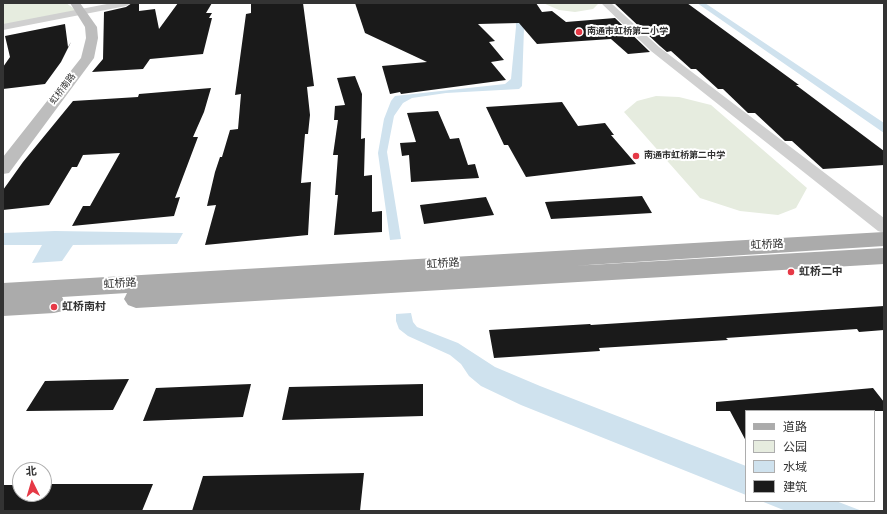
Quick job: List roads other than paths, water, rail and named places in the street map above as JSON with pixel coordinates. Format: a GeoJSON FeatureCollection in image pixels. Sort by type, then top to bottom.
{"type":"FeatureCollection","features":[{"type":"Feature","properties":{"kind":"main road","name":"虹桥路"},"geometry":{"type":"LineString","coordinates":[[3,292],[884,239]]}},
{"type":"Feature","properties":{"kind":"main road","name":"虹桥路"},"geometry":{"type":"LineString","coordinates":[[3,307],[884,256]]}},
{"type":"Feature","properties":{"kind":"street"},"geometry":{"type":"LineString","coordinates":[[3,27],[78,7],[126,3]]}},
{"type":"Feature","properties":{"kind":"street"},"geometry":{"type":"LineString","coordinates":[[606,3],[655,49],[884,228]]}},
{"type":"Feature","properties":{"kind":"street","name":"虹桥南路"},"geometry":{"type":"LineString","coordinates":[[3,169],[87,58],[92,38],[91,27],[78,7]]}},
{"type":"Feature","properties":{"kind":"water"},"geometry":{"type":"Polygon","coordinates":[[[697,3],[705,3],[884,123],[884,133],[697,3]]]}},
{"type":"Feature","properties":{"kind":"water"},"geometry":{"type":"Polygon","coordinates":[[[515,4],[524,28],[522,86],[519,89],[446,93],[412,98],[403,103],[394,116],[387,152],[401,239],[390,240],[378,153],[384,119],[391,101],[395,96],[505,84],[511,79],[516,27],[515,4]]]}},
{"type":"Feature","properties":{"kind":"water"},"geometry":{"type":"Polygon","coordinates":[[[55,231],[183,233],[177,244],[73,245],[62,261],[32,263],[42,245],[3,245],[3,233],[55,231]]]}},
{"type":"Feature","properties":{"kind":"water"},"geometry":{"type":"Polygon","coordinates":[[[411,313],[413,322],[417,327],[458,343],[495,367],[745,466],[745,495],[521,405],[481,386],[469,376],[461,364],[450,355],[408,336],[399,329],[396,321],[396,314],[411,313]]]}},
{"type":"Feature","properties":{"kind":"water"},"geometry":{"type":"Polygon","coordinates":[[[764,502],[839,502],[862,511],[786,511],[764,502]]]}},
{"type":"Feature","properties":{"kind":"place","name":"南通市虹桥第二小学"},"geometry":{"type":"Point","coordinates":[579,32]}},
{"type":"Feature","properties":{"kind":"place","name":"南通市虹桥第二中学"},"geometry":{"type":"Point","coordinates":[636,156]}},
{"type":"Feature","properties":{"kind":"place","name":"虹桥二中"},"geometry":{"type":"Point","coordinates":[791,272]}},
{"type":"Feature","properties":{"kind":"place","name":"虹桥南村"},"geometry":{"type":"Point","coordinates":[54,307]}}]}
